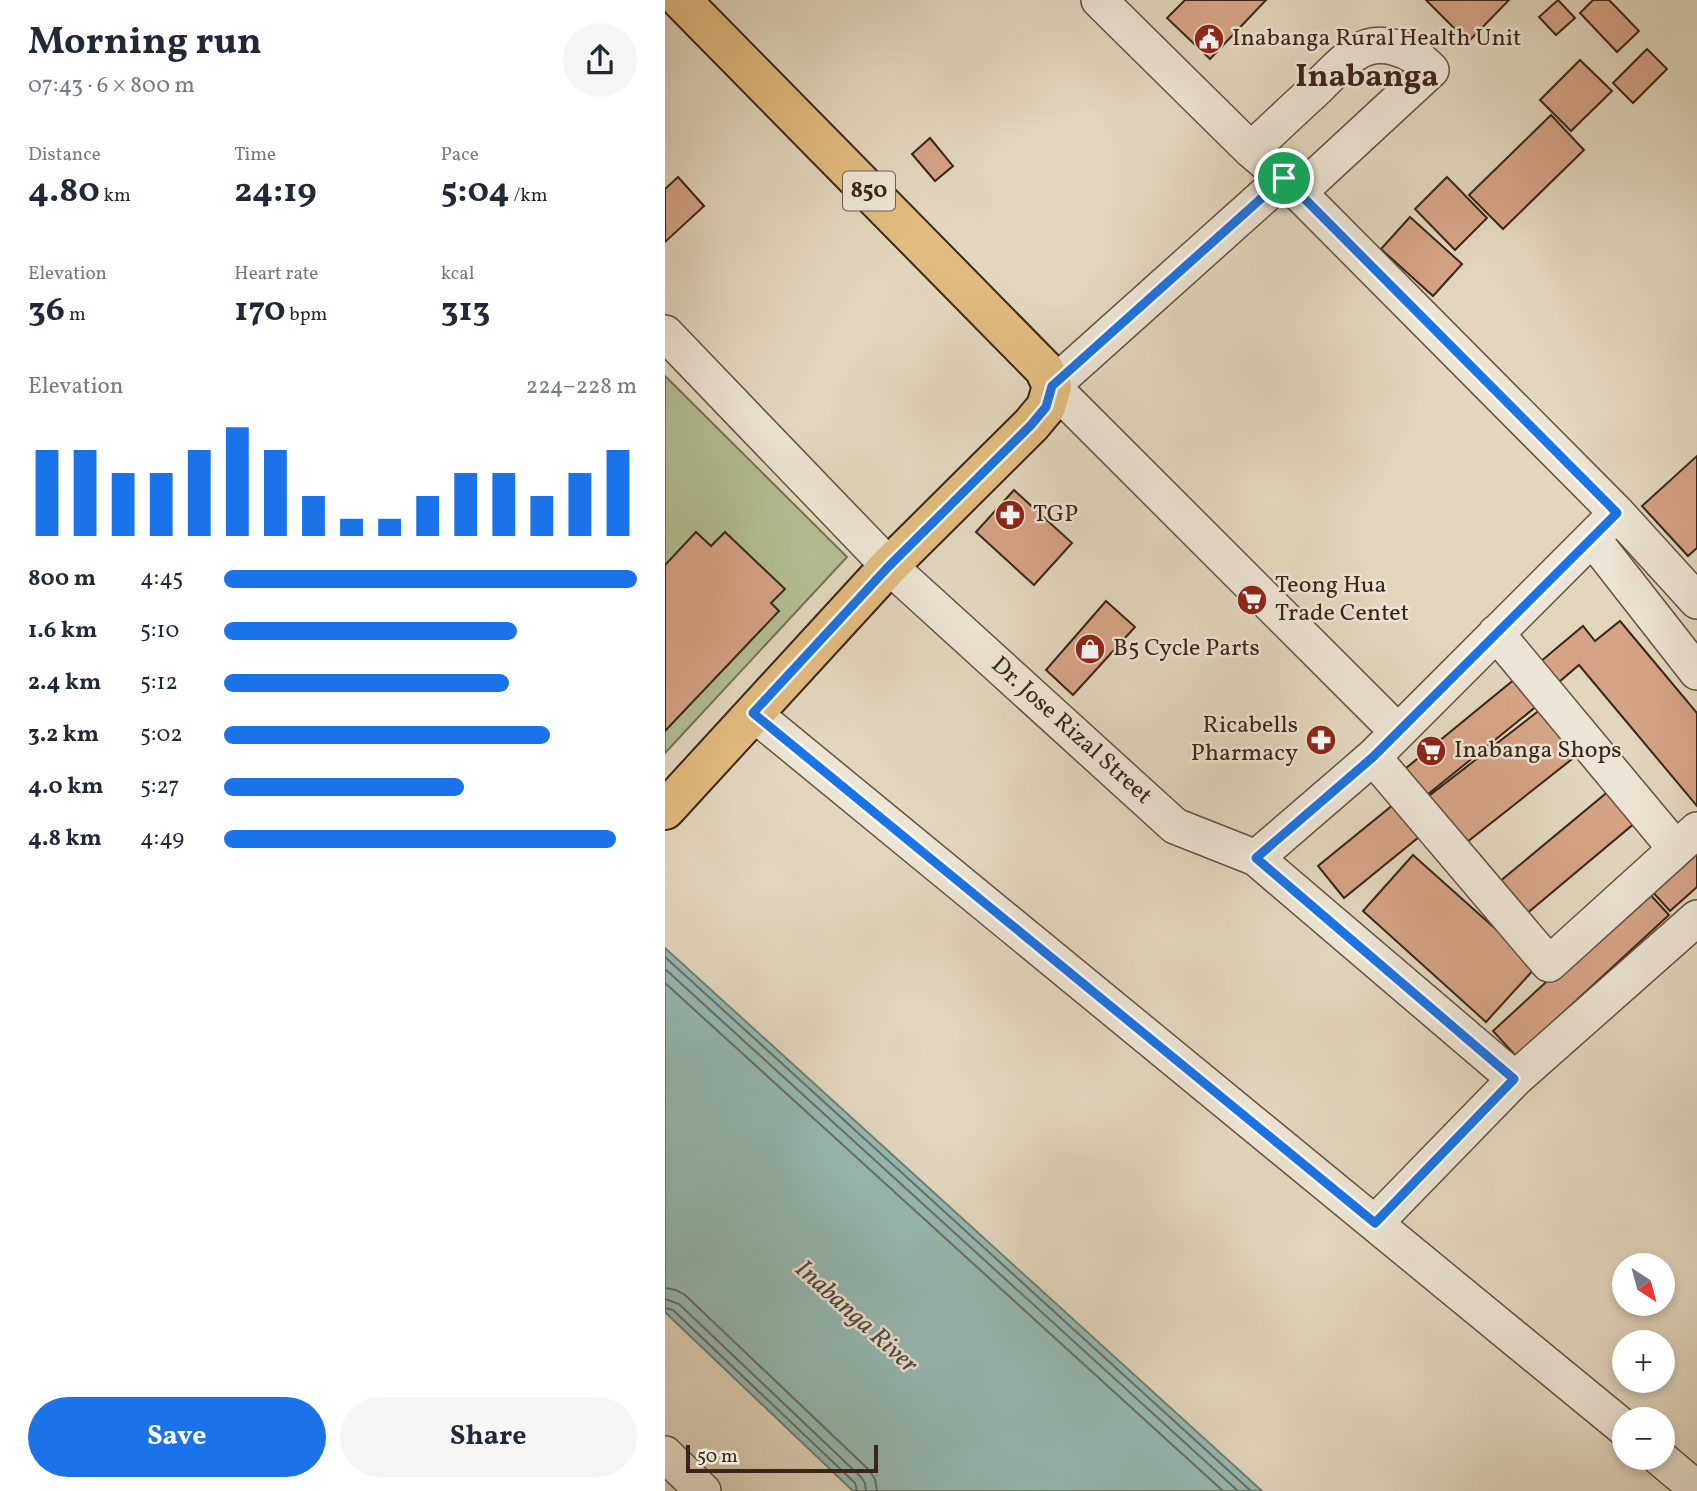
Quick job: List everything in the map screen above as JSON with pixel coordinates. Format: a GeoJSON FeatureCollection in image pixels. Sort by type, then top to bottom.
{"type":"FeatureCollection","features":[{"type":"Feature","properties":{"kind":"main road","name":"850"},"geometry":{"type":"LineString","coordinates":[[681,0],[1044,369],[1052,386]]}},
{"type":"Feature","properties":{"kind":"main road"},"geometry":{"type":"LineString","coordinates":[[665,810],[889,566],[1031,425],[1046,407],[1052,386]]}},
{"type":"Feature","properties":{"kind":"street"},"geometry":{"type":"LineString","coordinates":[[665,16],[681,0]]}},
{"type":"Feature","properties":{"kind":"street"},"geometry":{"type":"LineString","coordinates":[[1098,0],[1291,186],[1617,513],[1697,601]]}},
{"type":"Feature","properties":{"kind":"street"},"geometry":{"type":"LineString","coordinates":[[1251,150],[1353,54],[1377,45],[1390,46],[1423,61],[1430,70],[1052,386],[1397,731]]}},
{"type":"Feature","properties":{"kind":"street","name":"Dr. Jose Rizal Street"},"geometry":{"type":"LineString","coordinates":[[665,333],[889,566],[1175,826],[1256,858],[1514,1079]]}},
{"type":"Feature","properties":{"kind":"street"},"geometry":{"type":"LineString","coordinates":[[1256,858],[1373,757],[1617,513]]}},
{"type":"Feature","properties":{"kind":"street"},"geometry":{"type":"LineString","coordinates":[[1592,538],[1697,672]]}},
{"type":"Feature","properties":{"kind":"street"},"geometry":{"type":"LineString","coordinates":[[1373,757],[1549,964],[1687,839],[1496,633]]}},
{"type":"Feature","properties":{"kind":"street"},"geometry":{"type":"LineString","coordinates":[[753,713],[1612,1418]]}},
{"type":"Feature","properties":{"kind":"street"},"geometry":{"type":"LineString","coordinates":[[1375,1223],[1514,1079],[1697,918]]}},
{"type":"Feature","properties":{"kind":"street"},"geometry":{"type":"LineString","coordinates":[[665,1454],[703,1491]]}},
{"type":"Feature","properties":{"kind":"street"},"geometry":{"type":"LineString","coordinates":[[1674,1470],[1697,1489]]}},
{"type":"Feature","properties":{"kind":"green space"},"geometry":{"type":"Polygon","coordinates":[[[665,376],[847,557],[665,753],[665,376]]]}},
{"type":"Feature","properties":{"kind":"water","name":"Inabanga River"},"geometry":{"type":"Polygon","coordinates":[[[665,948],[1262,1491],[853,1491],[665,1312],[665,948]]]}},
{"type":"Feature","properties":{"kind":"building","name":"Inabanga Rural Health Unit"},"geometry":{"type":"Polygon","coordinates":[[[1185,0],[1266,0],[1210,59],[1167,18],[1185,0]]]}},
{"type":"Feature","properties":{"kind":"building"},"geometry":{"type":"Polygon","coordinates":[[[1426,0],[1509,0],[1468,42],[1426,0]]]}},
{"type":"Feature","properties":{"kind":"building"},"geometry":{"type":"Polygon","coordinates":[[[1558,0],[1575,18],[1556,35],[1539,17],[1558,0]]]}},
{"type":"Feature","properties":{"kind":"building"},"geometry":{"type":"Polygon","coordinates":[[[1593,0],[1609,0],[1639,31],[1617,52],[1580,13],[1593,0]]]}},
{"type":"Feature","properties":{"kind":"building"},"geometry":{"type":"Polygon","coordinates":[[[1647,49],[1667,69],[1633,103],[1613,83],[1647,49]]]}},
{"type":"Feature","properties":{"kind":"building"},"geometry":{"type":"Polygon","coordinates":[[[1580,60],[1612,91],[1571,131],[1540,100],[1580,60]]]}},
{"type":"Feature","properties":{"kind":"building"},"geometry":{"type":"Polygon","coordinates":[[[1551,115],[1584,150],[1503,229],[1469,195],[1551,115]]]}},
{"type":"Feature","properties":{"kind":"building"},"geometry":{"type":"Polygon","coordinates":[[[930,138],[953,166],[935,181],[912,154],[930,138]]]}},
{"type":"Feature","properties":{"kind":"building"},"geometry":{"type":"Polygon","coordinates":[[[678,177],[704,206],[665,242],[665,189],[678,177]]]}},
{"type":"Feature","properties":{"kind":"building"},"geometry":{"type":"Polygon","coordinates":[[[1447,177],[1487,218],[1455,250],[1415,209],[1447,177]]]}},
{"type":"Feature","properties":{"kind":"building"},"geometry":{"type":"Polygon","coordinates":[[[1410,217],[1462,264],[1433,296],[1381,249],[1410,217]]]}},
{"type":"Feature","properties":{"kind":"building"},"geometry":{"type":"Polygon","coordinates":[[[1697,456],[1697,548],[1688,556],[1642,506],[1697,456]]]}},
{"type":"Feature","properties":{"kind":"building"},"geometry":{"type":"Polygon","coordinates":[[[1014,490],[1072,543],[1034,585],[976,532],[1014,490]]]}},
{"type":"Feature","properties":{"kind":"building"},"geometry":{"type":"Polygon","coordinates":[[[696,532],[711,546],[725,532],[785,589],[771,603],[779,611],[665,731],[665,565],[696,532]]]}},
{"type":"Feature","properties":{"kind":"building","name":"B5 Cycle Parts"},"geometry":{"type":"Polygon","coordinates":[[[1106,601],[1135,627],[1073,695],[1046,670],[1106,601]]]}},
{"type":"Feature","properties":{"kind":"building"},"geometry":{"type":"Polygon","coordinates":[[[1620,621],[1697,713],[1697,806],[1579,665],[1552,688],[1534,667],[1583,626],[1595,641],[1620,621]]]}},
{"type":"Feature","properties":{"kind":"building"},"geometry":{"type":"Polygon","coordinates":[[[1521,674],[1543,701],[1422,799],[1400,773],[1521,674]]]}},
{"type":"Feature","properties":{"kind":"building"},"geometry":{"type":"Polygon","coordinates":[[[1545,706],[1581,752],[1462,846],[1425,799],[1545,706]]]}},
{"type":"Feature","properties":{"kind":"building"},"geometry":{"type":"Polygon","coordinates":[[[1610,790],[1636,822],[1525,915],[1498,883],[1610,790]]]}},
{"type":"Feature","properties":{"kind":"building"},"geometry":{"type":"Polygon","coordinates":[[[1399,800],[1425,832],[1344,898],[1318,866],[1399,800]]]}},
{"type":"Feature","properties":{"kind":"building"},"geometry":{"type":"Polygon","coordinates":[[[1697,844],[1697,887],[1670,911],[1649,888],[1697,844]]]}},
{"type":"Feature","properties":{"kind":"building"},"geometry":{"type":"Polygon","coordinates":[[[1413,855],[1537,966],[1486,1022],[1363,911],[1413,855]]]}},
{"type":"Feature","properties":{"kind":"building"},"geometry":{"type":"Polygon","coordinates":[[[1646,890],[1669,915],[1516,1056],[1493,1031],[1646,890]]]}},
{"type":"Feature","properties":{"kind":"place","name":"Inabanga Rural Health Unit"},"geometry":{"type":"Point","coordinates":[1209,39]}},
{"type":"Feature","properties":{"kind":"place","name":"TGP"},"geometry":{"type":"Point","coordinates":[1010,515]}},
{"type":"Feature","properties":{"kind":"place","name":"Teong Hua Trade Centet"},"geometry":{"type":"Point","coordinates":[1252,600]}},
{"type":"Feature","properties":{"kind":"place","name":"B5 Cycle Parts"},"geometry":{"type":"Point","coordinates":[1090,649]}},
{"type":"Feature","properties":{"kind":"place","name":"Ricabells Pharmacy"},"geometry":{"type":"Point","coordinates":[1321,740]}},
{"type":"Feature","properties":{"kind":"place","name":"Inabanga Shops"},"geometry":{"type":"Point","coordinates":[1431,751]}},
{"type":"Feature","properties":{"kind":"district","name":"Inabanga"},"geometry":{"type":"Point","coordinates":[1367,78]}},
{"type":"Feature","properties":{"kind":"route"},"geometry":{"type":"LineString","coordinates":[[1284,178],[1617,513],[1373,757],[1256,858],[1514,1079],[1375,1223],[753,713],[889,566],[1031,425],[1046,407],[1052,386],[1284,178]]}}]}
